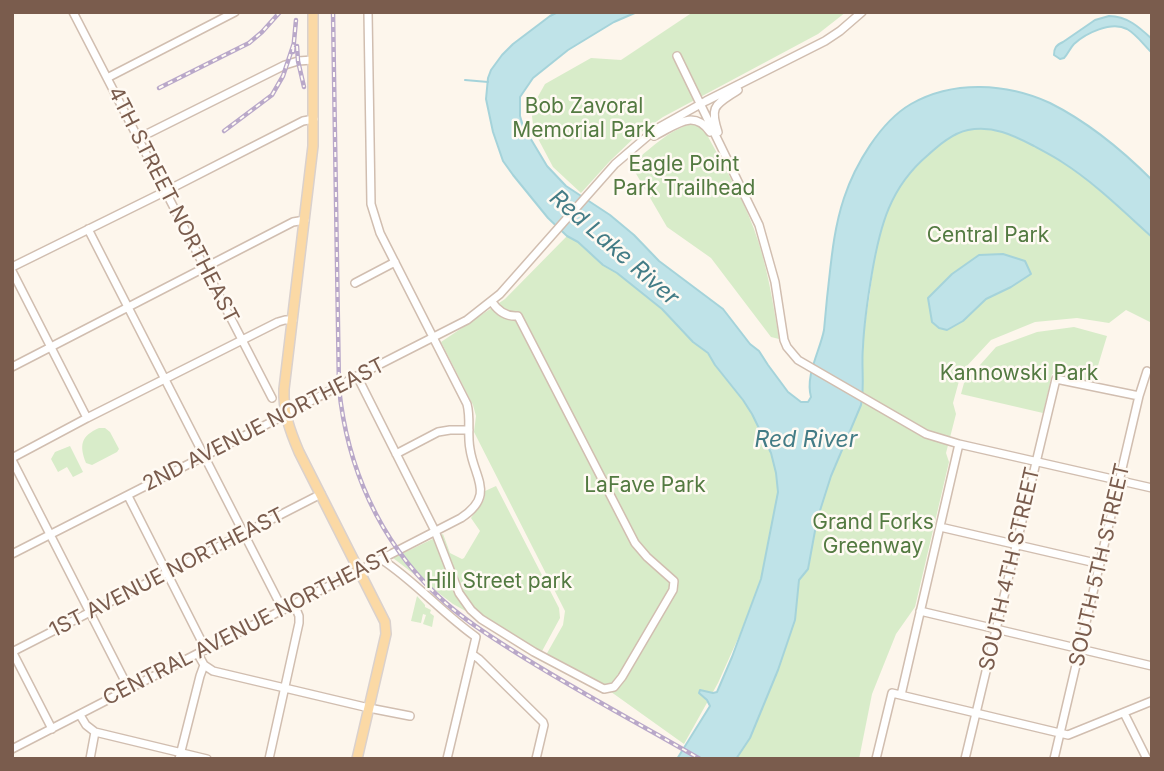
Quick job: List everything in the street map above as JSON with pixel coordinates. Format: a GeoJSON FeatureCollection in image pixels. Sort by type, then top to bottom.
{"type":"FeatureCollection","features":[{"type":"Feature","properties":{"kind":"main road"},"geometry":{"type":"LineString","coordinates":[[313,12],[314,120],[311,169],[285,389],[285,415],[299,452],[383,615],[386,628],[357,759]]}},
{"type":"Feature","properties":{"kind":"street","name":"4TH STREET NORTHEAST"},"geometry":{"type":"LineString","coordinates":[[73,12],[272,398]]}},
{"type":"Feature","properties":{"kind":"street"},"geometry":{"type":"LineString","coordinates":[[107,78],[235,12]]}},
{"type":"Feature","properties":{"kind":"street"},"geometry":{"type":"LineString","coordinates":[[368,12],[370,193],[377,224],[465,399],[470,430],[438,432],[396,454]]}},
{"type":"Feature","properties":{"kind":"street"},"geometry":{"type":"LineString","coordinates":[[664,128],[700,105],[825,41],[862,12]]}},
{"type":"Feature","properties":{"kind":"street"},"geometry":{"type":"LineString","coordinates":[[677,56],[759,225],[775,282],[787,347],[797,360],[926,434],[1152,488]]}},
{"type":"Feature","properties":{"kind":"street"},"geometry":{"type":"LineString","coordinates":[[139,138],[285,65],[313,60]]}},
{"type":"Feature","properties":{"kind":"street"},"geometry":{"type":"LineString","coordinates":[[726,156],[713,116],[714,109],[758,75]]}},
{"type":"Feature","properties":{"kind":"street"},"geometry":{"type":"LineString","coordinates":[[87,418],[12,269],[303,121],[314,120]]}},
{"type":"Feature","properties":{"kind":"street"},"geometry":{"type":"LineString","coordinates":[[664,128],[688,120],[700,121],[726,156]]}},
{"type":"Feature","properties":{"kind":"street","name":"2ND AVENUE NORTHEAST"},"geometry":{"type":"LineString","coordinates":[[12,554],[467,320],[492,302],[615,164],[640,142],[664,128]]}},
{"type":"Feature","properties":{"kind":"street"},"geometry":{"type":"LineString","coordinates":[[12,367],[205,266],[295,221],[305,220]]}},
{"type":"Feature","properties":{"kind":"street"},"geometry":{"type":"LineString","coordinates":[[88,229],[283,610]]}},
{"type":"Feature","properties":{"kind":"street"},"geometry":{"type":"LineString","coordinates":[[355,283],[395,262]]}},
{"type":"Feature","properties":{"kind":"street"},"geometry":{"type":"LineString","coordinates":[[357,376],[435,531],[459,593],[471,610],[481,620],[534,652],[604,689],[614,687],[673,590],[674,581],[635,543],[518,316],[504,313],[492,302]]}},
{"type":"Feature","properties":{"kind":"street"},"geometry":{"type":"LineString","coordinates":[[129,689],[12,459],[87,418],[278,322],[293,320]]}},
{"type":"Feature","properties":{"kind":"street","name":"SOUTH 5TH STREET"},"geometry":{"type":"LineString","coordinates":[[1054,759],[1147,371],[1152,381]]}},
{"type":"Feature","properties":{"kind":"street","name":"SOUTH 4TH STREET"},"geometry":{"type":"LineString","coordinates":[[965,759],[1056,379],[1139,396]]}},
{"type":"Feature","properties":{"kind":"street","name":"CENTRAL AVENUE NORTHEAST"},"geometry":{"type":"LineString","coordinates":[[12,749],[467,513],[478,499],[481,485],[470,453],[470,430]]}},
{"type":"Feature","properties":{"kind":"street"},"geometry":{"type":"LineString","coordinates":[[876,759],[920,611],[959,444]]}},
{"type":"Feature","properties":{"kind":"street","name":"1ST AVENUE NORTHEAST"},"geometry":{"type":"LineString","coordinates":[[12,652],[321,494]]}},
{"type":"Feature","properties":{"kind":"street"},"geometry":{"type":"LineString","coordinates":[[128,496],[206,650]]}},
{"type":"Feature","properties":{"kind":"street"},"geometry":{"type":"LineString","coordinates":[[940,527],[1100,564]]}},
{"type":"Feature","properties":{"kind":"street"},"geometry":{"type":"LineString","coordinates":[[381,559],[476,637],[447,759]]}},
{"type":"Feature","properties":{"kind":"street"},"geometry":{"type":"LineString","coordinates":[[269,759],[299,623],[294,604]]}},
{"type":"Feature","properties":{"kind":"street"},"geometry":{"type":"LineString","coordinates":[[920,611],[1152,666]]}},
{"type":"Feature","properties":{"kind":"street"},"geometry":{"type":"LineString","coordinates":[[12,652],[52,729]]}},
{"type":"Feature","properties":{"kind":"street"},"geometry":{"type":"LineString","coordinates":[[198,654],[204,665],[218,673],[410,716]]}},
{"type":"Feature","properties":{"kind":"street"},"geometry":{"type":"LineString","coordinates":[[472,654],[544,725],[536,759]]}},
{"type":"Feature","properties":{"kind":"street"},"geometry":{"type":"LineString","coordinates":[[180,756],[204,665]]}},
{"type":"Feature","properties":{"kind":"street"},"geometry":{"type":"LineString","coordinates":[[896,694],[1068,735],[1152,701]]}},
{"type":"Feature","properties":{"kind":"street"},"geometry":{"type":"LineString","coordinates":[[1124,713],[1147,759]]}},
{"type":"Feature","properties":{"kind":"street"},"geometry":{"type":"LineString","coordinates":[[80,715],[86,725],[96,732],[180,756],[206,759]]}},
{"type":"Feature","properties":{"kind":"street"},"geometry":{"type":"LineString","coordinates":[[90,759],[96,732]]}},
{"type":"Feature","properties":{"kind":"green space","name":"Bob Zavoral Memorial Park"},"geometry":{"type":"Polygon","coordinates":[[[693,12],[846,12],[818,34],[663,117],[637,135],[581,193],[553,167],[534,131],[531,109],[545,84],[591,58],[621,60],[693,12]]]}},
{"type":"Feature","properties":{"kind":"green space","name":"Eagle Point Park Trailhead"},"geometry":{"type":"Polygon","coordinates":[[[693,124],[703,127],[749,216],[766,269],[779,339],[771,337],[711,258],[667,227],[631,165],[668,135],[693,124]]]}},
{"type":"Feature","properties":{"kind":"green space"},"geometry":{"type":"Polygon","coordinates":[[[992,128],[1035,147],[1073,169],[1108,196],[1152,237],[1152,323],[1126,310],[1109,323],[1077,318],[1035,322],[991,340],[965,368],[959,381],[953,403],[956,414],[946,453],[949,462],[915,607],[896,634],[872,694],[859,759],[736,759],[750,738],[778,670],[795,620],[799,580],[808,569],[817,520],[831,476],[861,405],[865,327],[876,253],[885,217],[902,184],[937,147],[950,137],[971,129],[992,128]]]}},
{"type":"Feature","properties":{"kind":"green space","name":"LaFave Park"},"geometry":{"type":"Polygon","coordinates":[[[567,236],[662,309],[693,342],[708,353],[752,414],[771,453],[776,473],[778,492],[761,579],[718,683],[684,744],[607,689],[546,655],[563,625],[565,611],[474,432],[476,416],[473,405],[441,342],[505,299],[567,236]]]}},
{"type":"Feature","properties":{"kind":"green space","name":"Kannowski Park"},"geometry":{"type":"Polygon","coordinates":[[[1074,327],[1107,336],[1093,382],[1052,374],[1043,413],[961,394],[964,383],[996,347],[1037,332],[1074,327]]]}},
{"type":"Feature","properties":{"kind":"green space"},"geometry":{"type":"Polygon","coordinates":[[[99,428],[110,432],[119,449],[92,465],[86,463],[82,446],[88,434],[99,428]]]}},
{"type":"Feature","properties":{"kind":"green space"},"geometry":{"type":"Polygon","coordinates":[[[70,446],[83,472],[73,477],[67,467],[58,472],[51,459],[55,452],[70,446]]]}},
{"type":"Feature","properties":{"kind":"green space","name":"Hill Street park"},"geometry":{"type":"Polygon","coordinates":[[[496,486],[559,608],[560,618],[541,653],[453,604],[393,558],[443,534],[450,553],[464,558],[480,531],[471,518],[484,500],[485,491],[496,486]]]}},
{"type":"Feature","properties":{"kind":"green space"},"geometry":{"type":"Polygon","coordinates":[[[417,596],[434,616],[432,627],[423,624],[426,615],[423,614],[421,623],[411,621],[417,596]]]}},
{"type":"Feature","properties":{"kind":"water","name":"Red River"},"geometry":{"type":"Polygon","coordinates":[[[558,12],[637,12],[614,22],[568,50],[533,78],[520,97],[523,126],[547,166],[566,186],[610,215],[659,261],[723,309],[750,344],[759,351],[788,392],[801,402],[808,402],[811,397],[810,380],[824,330],[833,248],[844,198],[870,145],[889,122],[911,104],[927,96],[962,88],[998,88],[1033,96],[1091,128],[1117,147],[1152,180],[1152,237],[1074,170],[1026,142],[994,130],[968,130],[952,137],[928,155],[904,180],[883,223],[875,256],[864,328],[861,405],[831,476],[817,520],[808,569],[799,580],[795,620],[778,670],[750,738],[736,759],[677,759],[710,706],[699,693],[700,690],[717,692],[761,579],[778,492],[776,473],[771,453],[752,414],[708,353],[693,342],[662,309],[567,236],[548,218],[503,161],[486,99],[488,78],[502,55],[513,44],[558,12]]]}},
{"type":"Feature","properties":{"kind":"water"},"geometry":{"type":"Polygon","coordinates":[[[1109,16],[1127,20],[1142,30],[1152,39],[1152,53],[1130,31],[1114,26],[1085,36],[1074,44],[1064,58],[1060,59],[1054,55],[1059,44],[1095,20],[1109,16]]]}},
{"type":"Feature","properties":{"kind":"water"},"geometry":{"type":"Polygon","coordinates":[[[1003,254],[1025,261],[1031,274],[986,299],[963,321],[947,330],[932,322],[928,298],[952,274],[979,255],[1003,254]]]}},
{"type":"Feature","properties":{"kind":"waterway"},"geometry":{"type":"LineString","coordinates":[[465,80],[488,82]]}},
{"type":"Feature","properties":{"kind":"railway"},"geometry":{"type":"LineString","coordinates":[[159,88],[249,43],[280,12]]}},
{"type":"Feature","properties":{"kind":"railway"},"geometry":{"type":"LineString","coordinates":[[333,12],[339,388],[350,446],[369,500],[398,551],[416,574],[455,611],[538,666],[700,759]]}},
{"type":"Feature","properties":{"kind":"railway"},"geometry":{"type":"LineString","coordinates":[[293,52],[296,20]]}},
{"type":"Feature","properties":{"kind":"railway"},"geometry":{"type":"LineString","coordinates":[[224,131],[272,95],[283,76],[294,43]]}},
{"type":"Feature","properties":{"kind":"railway"},"geometry":{"type":"LineString","coordinates":[[297,46],[304,87]]}},
{"type":"Feature","properties":{"kind":"park label","name":"Central Park"},"geometry":{"type":"Point","coordinates":[988,236]}},
{"type":"Feature","properties":{"kind":"park label","name":"Grand Forks Greenway"},"geometry":{"type":"Point","coordinates":[873,535]}},
{"type":"Feature","properties":{"kind":"water label","name":"Red Lake River"},"geometry":{"type":"Point","coordinates":[614,248]}}]}
